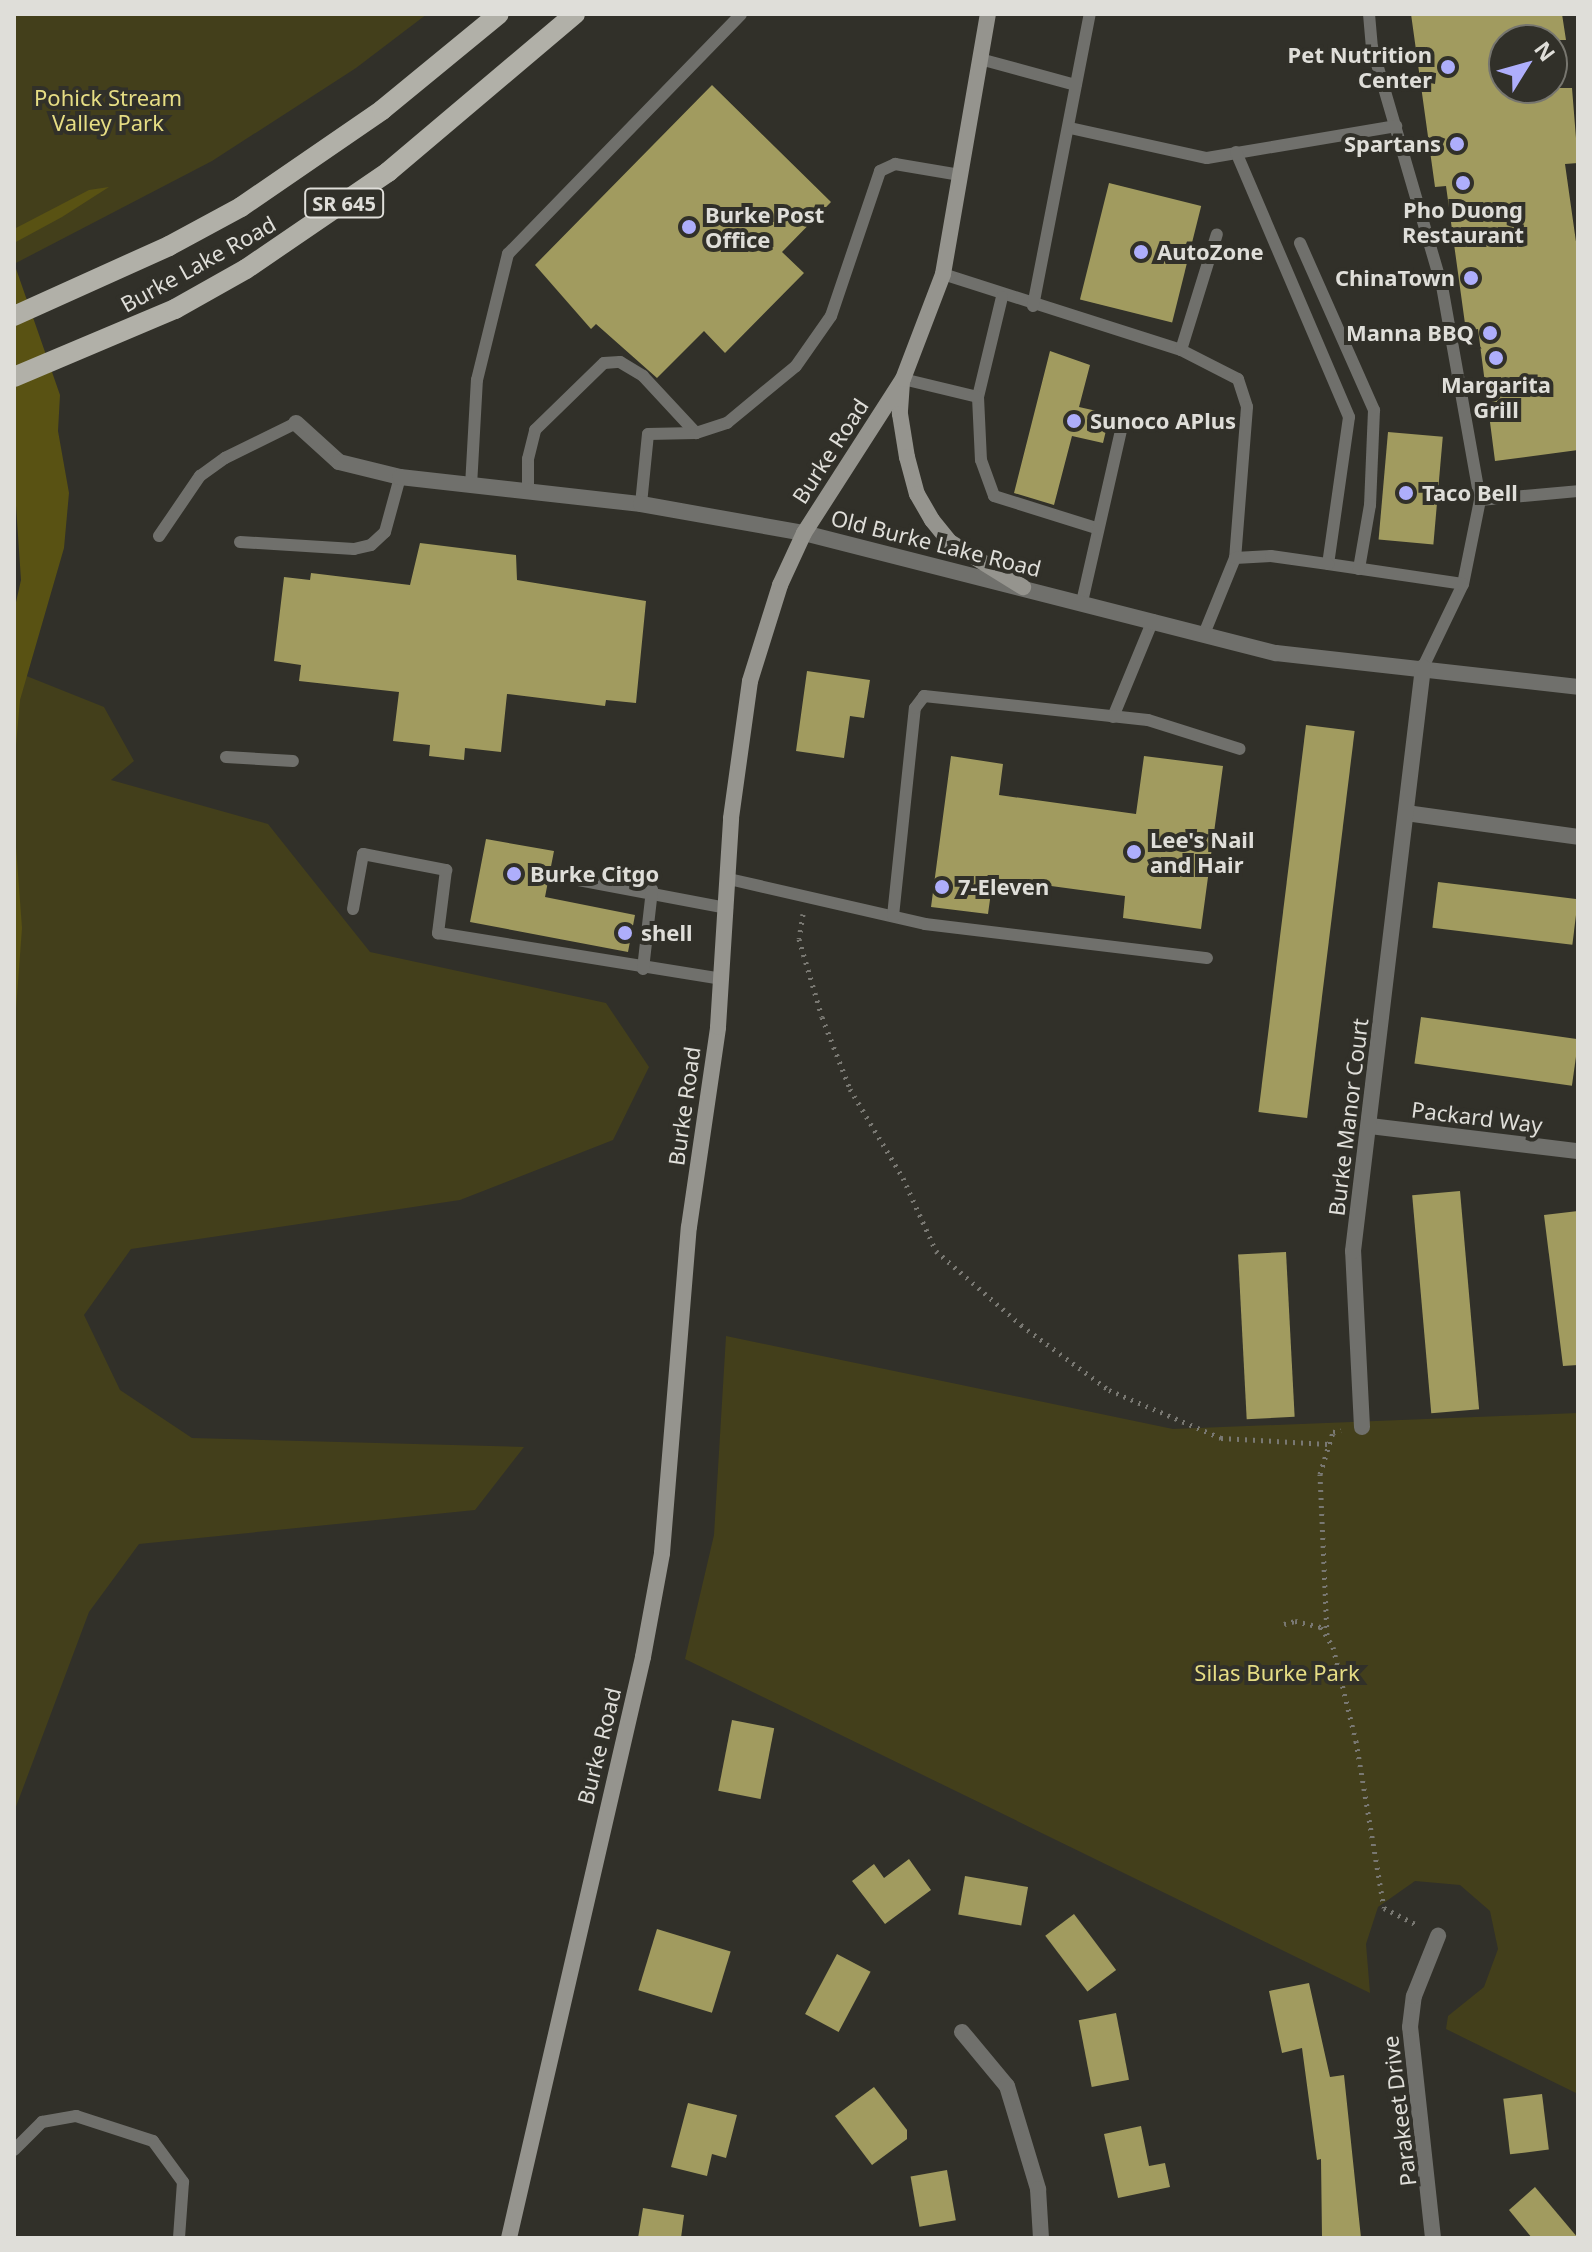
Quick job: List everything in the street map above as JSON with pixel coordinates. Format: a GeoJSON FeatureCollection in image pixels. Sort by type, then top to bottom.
{"type":"FeatureCollection","features":[{"type":"Feature","properties":{"kind":"main road","name":"Burke Lake Road"},"geometry":{"type":"LineString","coordinates":[[14,316],[66,296],[169,246],[297,171],[382,110],[499,14]]}},
{"type":"Feature","properties":{"kind":"main road","name":"Burke Lake Road"},"geometry":{"type":"LineString","coordinates":[[14,377],[85,350],[175,309],[303,233],[388,172],[575,14]]}},
{"type":"Feature","properties":{"kind":"street","name":"Burke Road"},"geometry":{"type":"LineString","coordinates":[[509,2238],[656,1594],[670,1491],[689,1227],[722,979],[731,818],[750,681],[780,585],[804,533],[903,379],[943,274],[988,14]]}},
{"type":"Feature","properties":{"kind":"street"},"geometry":{"type":"LineString","coordinates":[[903,379],[900,414],[907,457],[925,507],[950,542],[1023,587]]}},
{"type":"Feature","properties":{"kind":"street","name":"Old Burke Lake Road"},"geometry":{"type":"LineString","coordinates":[[296,423],[339,462],[400,477],[641,504],[804,533],[1276,653],[1423,667],[1578,687]]}},
{"type":"Feature","properties":{"kind":"street","name":"Burke Manor Court"},"geometry":{"type":"LineString","coordinates":[[1362,1427],[1353,1251],[1423,667]]}},
{"type":"Feature","properties":{"kind":"street"},"geometry":{"type":"LineString","coordinates":[[1406,813],[1578,837]]}},
{"type":"Feature","properties":{"kind":"street","name":"Packard Way"},"geometry":{"type":"LineString","coordinates":[[1370,1126],[1578,1151]]}},
{"type":"Feature","properties":{"kind":"street","name":"Parakeet Drive"},"geometry":{"type":"LineString","coordinates":[[1433,2238],[1410,2027],[1414,1996],[1438,1936]]}},
{"type":"Feature","properties":{"kind":"street"},"geometry":{"type":"LineString","coordinates":[[962,2032],[1007,2086],[1038,2189],[1041,2238]]}},
{"type":"Feature","properties":{"kind":"lane"},"geometry":{"type":"LineString","coordinates":[[471,486],[477,380],[508,254],[741,14]]}},
{"type":"Feature","properties":{"kind":"lane"},"geometry":{"type":"LineString","coordinates":[[1033,306],[1090,14]]}},
{"type":"Feature","properties":{"kind":"lane"},"geometry":{"type":"LineString","coordinates":[[1369,14],[1372,47],[1442,286],[1480,500],[1463,584],[1423,667]]}},
{"type":"Feature","properties":{"kind":"lane"},"geometry":{"type":"LineString","coordinates":[[980,59],[1076,85]]}},
{"type":"Feature","properties":{"kind":"lane"},"geometry":{"type":"LineString","coordinates":[[1070,128],[1207,158],[1396,126]]}},
{"type":"Feature","properties":{"kind":"lane"},"geometry":{"type":"LineString","coordinates":[[1236,152],[1349,417],[1328,564]]}},
{"type":"Feature","properties":{"kind":"lane"},"geometry":{"type":"LineString","coordinates":[[641,504],[648,434],[696,433],[753,407],[796,366],[831,316],[880,171],[895,164],[960,175]]}},
{"type":"Feature","properties":{"kind":"lane"},"geometry":{"type":"LineString","coordinates":[[1181,350],[1217,234]]}},
{"type":"Feature","properties":{"kind":"lane"},"geometry":{"type":"LineString","coordinates":[[1300,243],[1374,410],[1371,492],[1359,569]]}},
{"type":"Feature","properties":{"kind":"lane"},"geometry":{"type":"LineString","coordinates":[[943,274],[1002,297],[1181,350],[1238,379],[1246,392],[1235,558],[1204,634]]}},
{"type":"Feature","properties":{"kind":"lane"},"geometry":{"type":"LineString","coordinates":[[1002,297],[978,397],[981,460],[994,496],[1096,528]]}},
{"type":"Feature","properties":{"kind":"lane"},"geometry":{"type":"LineString","coordinates":[[528,493],[528,459],[535,430],[604,363],[620,362],[643,376],[696,433]]}},
{"type":"Feature","properties":{"kind":"lane"},"geometry":{"type":"LineString","coordinates":[[903,379],[978,397]]}},
{"type":"Feature","properties":{"kind":"lane"},"geometry":{"type":"LineString","coordinates":[[159,536],[200,476],[225,458],[296,423]]}},
{"type":"Feature","properties":{"kind":"lane"},"geometry":{"type":"LineString","coordinates":[[1082,602],[1096,528],[1122,426]]}},
{"type":"Feature","properties":{"kind":"lane"},"geometry":{"type":"LineString","coordinates":[[240,542],[354,549],[371,545],[385,532],[400,477]]}},
{"type":"Feature","properties":{"kind":"lane"},"geometry":{"type":"LineString","coordinates":[[1480,500],[1578,491]]}},
{"type":"Feature","properties":{"kind":"lane"},"geometry":{"type":"LineString","coordinates":[[1235,558],[1271,556],[1463,584]]}},
{"type":"Feature","properties":{"kind":"lane"},"geometry":{"type":"LineString","coordinates":[[1113,717],[1153,620]]}},
{"type":"Feature","properties":{"kind":"lane"},"geometry":{"type":"LineString","coordinates":[[893,916],[915,708],[924,696],[1148,720],[1240,749]]}},
{"type":"Feature","properties":{"kind":"lane"},"geometry":{"type":"LineString","coordinates":[[226,757],[293,761]]}},
{"type":"Feature","properties":{"kind":"lane"},"geometry":{"type":"LineString","coordinates":[[353,909],[363,854],[446,870],[438,933],[643,969],[722,979]]}},
{"type":"Feature","properties":{"kind":"lane"},"geometry":{"type":"LineString","coordinates":[[568,878],[652,890],[727,908]]}},
{"type":"Feature","properties":{"kind":"lane"},"geometry":{"type":"LineString","coordinates":[[729,879],[893,916],[1207,958]]}},
{"type":"Feature","properties":{"kind":"lane"},"geometry":{"type":"LineString","coordinates":[[643,969],[652,890]]}},
{"type":"Feature","properties":{"kind":"lane"},"geometry":{"type":"LineString","coordinates":[[14,2150],[42,2122],[76,2116],[153,2141],[183,2182],[179,2238]]}},
{"type":"Feature","properties":{"kind":"path"},"geometry":{"type":"LineString","coordinates":[[807,896],[799,939],[822,1017],[850,1089],[903,1178],[936,1251],[1021,1325],[1109,1390],[1221,1438],[1328,1444]]}},
{"type":"Feature","properties":{"kind":"path"},"geometry":{"type":"LineString","coordinates":[[1362,1427],[1333,1432],[1320,1474],[1327,1635],[1356,1741],[1384,1908],[1438,1936]]}},
{"type":"Feature","properties":{"kind":"path"},"geometry":{"type":"LineString","coordinates":[[1284,1624],[1311,1623],[1327,1635]]}},
{"type":"Feature","properties":{"kind":"green space","name":"Pohick Stream Valley Park"},"geometry":{"type":"Polygon","coordinates":[[[14,14],[427,14],[356,68],[212,161],[14,264],[14,14]]]}},
{"type":"Feature","properties":{"kind":"green space"},"geometry":{"type":"Polygon","coordinates":[[[14,671],[104,707],[134,761],[111,780],[268,824],[370,952],[606,1003],[649,1067],[613,1140],[460,1200],[131,1249],[84,1315],[120,1390],[192,1438],[524,1447],[475,1510],[139,1544],[89,1612],[14,1812],[14,671]]]}},
{"type":"Feature","properties":{"kind":"green space","name":"Silas Burke Park"},"geometry":{"type":"Polygon","coordinates":[[[726,1336],[1173,1429],[1578,1413],[1578,2094],[1446,2029],[1448,2016],[1484,1987],[1498,1949],[1490,1911],[1460,1885],[1415,1881],[1378,1907],[1366,1944],[1370,1993],[685,1659],[714,1535],[726,1336]]]}},
{"type":"Feature","properties":{"kind":"shaded area"},"geometry":{"type":"Polygon","coordinates":[[[109,187],[14,243],[14,229],[89,190],[109,187]]]}},
{"type":"Feature","properties":{"kind":"shaded area"},"geometry":{"type":"Polygon","coordinates":[[[14,263],[60,395],[58,431],[69,493],[64,548],[20,700],[14,768],[14,611],[21,580],[14,476],[14,263]]]}},
{"type":"Feature","properties":{"kind":"shaded area"},"geometry":{"type":"Polygon","coordinates":[[[14,820],[22,928],[14,1036],[14,820]]]}},
{"type":"Feature","properties":{"kind":"building"},"geometry":{"type":"Polygon","coordinates":[[[1411,14],[1562,14],[1564,24],[1488,24],[1488,104],[1568,104],[1568,88],[1572,88],[1578,163],[1565,164],[1578,256],[1578,450],[1495,461],[1478,329],[1466,331],[1446,186],[1435,187],[1411,14]]]}},
{"type":"Feature","properties":{"kind":"building","name":"Burke Post Office"},"geometry":{"type":"Polygon","coordinates":[[[712,85],[831,202],[782,252],[804,273],[725,353],[704,331],[657,378],[596,324],[591,329],[535,265],[712,85]]]}},
{"type":"Feature","properties":{"kind":"building","name":"AutoZone"},"geometry":{"type":"Polygon","coordinates":[[[1109,183],[1201,206],[1172,322],[1080,299],[1109,183]]]}},
{"type":"Feature","properties":{"kind":"building"},"geometry":{"type":"Polygon","coordinates":[[[1050,351],[1090,365],[1079,407],[1110,414],[1103,443],[1072,436],[1054,505],[1014,493],[1050,351]]]}},
{"type":"Feature","properties":{"kind":"building"},"geometry":{"type":"Polygon","coordinates":[[[1388,432],[1443,437],[1433,544],[1379,540],[1388,432]]]}},
{"type":"Feature","properties":{"kind":"building"},"geometry":{"type":"Polygon","coordinates":[[[420,543],[516,555],[517,580],[646,601],[636,703],[606,700],[605,706],[507,694],[501,752],[465,748],[464,760],[429,756],[430,745],[393,741],[399,692],[299,681],[301,665],[274,661],[284,577],[310,580],[311,573],[410,585],[420,543]]]}},
{"type":"Feature","properties":{"kind":"building"},"geometry":{"type":"Polygon","coordinates":[[[807,671],[870,680],[864,718],[850,716],[844,758],[796,751],[807,671]]]}},
{"type":"Feature","properties":{"kind":"building"},"geometry":{"type":"Polygon","coordinates":[[[1306,725],[1355,731],[1307,1118],[1258,1112],[1306,725]]]}},
{"type":"Feature","properties":{"kind":"building"},"geometry":{"type":"Polygon","coordinates":[[[951,756],[1003,764],[999,795],[1136,814],[1144,756],[1223,766],[1201,929],[1123,918],[1125,896],[993,878],[988,914],[931,907],[951,756]]]}},
{"type":"Feature","properties":{"kind":"building","name":"Burke Citgo"},"geometry":{"type":"Polygon","coordinates":[[[486,839],[554,851],[545,897],[635,915],[628,952],[470,922],[486,839]]]}},
{"type":"Feature","properties":{"kind":"building"},"geometry":{"type":"Polygon","coordinates":[[[1438,882],[1578,899],[1572,945],[1432,928],[1438,882]]]}},
{"type":"Feature","properties":{"kind":"building"},"geometry":{"type":"Polygon","coordinates":[[[1421,1017],[1578,1039],[1572,1086],[1414,1064],[1421,1017]]]}},
{"type":"Feature","properties":{"kind":"building"},"geometry":{"type":"Polygon","coordinates":[[[1460,1191],[1479,1409],[1431,1413],[1412,1195],[1460,1191]]]}},
{"type":"Feature","properties":{"kind":"building"},"geometry":{"type":"Polygon","coordinates":[[[1578,1211],[1578,1365],[1563,1366],[1544,1215],[1578,1211]]]}},
{"type":"Feature","properties":{"kind":"building"},"geometry":{"type":"Polygon","coordinates":[[[1286,1252],[1295,1417],[1247,1419],[1238,1255],[1286,1252]]]}},
{"type":"Feature","properties":{"kind":"building"},"geometry":{"type":"Polygon","coordinates":[[[732,1720],[774,1728],[760,1799],[718,1791],[732,1720]]]}},
{"type":"Feature","properties":{"kind":"building"},"geometry":{"type":"Polygon","coordinates":[[[909,1859],[931,1890],[885,1924],[852,1881],[874,1864],[884,1878],[909,1859]]]}},
{"type":"Feature","properties":{"kind":"building"},"geometry":{"type":"Polygon","coordinates":[[[965,1876],[1028,1887],[1021,1926],[958,1914],[965,1876]]]}},
{"type":"Feature","properties":{"kind":"building"},"geometry":{"type":"Polygon","coordinates":[[[1074,1914],[1116,1970],[1087,1992],[1045,1936],[1074,1914]]]}},
{"type":"Feature","properties":{"kind":"building"},"geometry":{"type":"Polygon","coordinates":[[[657,1929],[731,1952],[712,2013],[638,1990],[657,1929]]]}},
{"type":"Feature","properties":{"kind":"building"},"geometry":{"type":"Polygon","coordinates":[[[837,1954],[871,1972],[839,2032],[805,2014],[837,1954]]]}},
{"type":"Feature","properties":{"kind":"building"},"geometry":{"type":"Polygon","coordinates":[[[1309,1983],[1330,2077],[1344,2075],[1361,2238],[1322,2238],[1321,2159],[1317,2160],[1302,2048],[1282,2053],[1269,1991],[1309,1983]]]}},
{"type":"Feature","properties":{"kind":"building"},"geometry":{"type":"Polygon","coordinates":[[[1116,2013],[1129,2080],[1092,2087],[1079,2020],[1116,2013]]]}},
{"type":"Feature","properties":{"kind":"building"},"geometry":{"type":"Polygon","coordinates":[[[874,2087],[907,2130],[907,2139],[872,2165],[835,2116],[874,2087]]]}},
{"type":"Feature","properties":{"kind":"building"},"geometry":{"type":"Polygon","coordinates":[[[1542,2094],[1549,2150],[1510,2154],[1503,2099],[1542,2094]]]}},
{"type":"Feature","properties":{"kind":"building"},"geometry":{"type":"Polygon","coordinates":[[[688,2103],[737,2115],[726,2158],[712,2154],[707,2176],[671,2167],[688,2103]]]}},
{"type":"Feature","properties":{"kind":"building"},"geometry":{"type":"Polygon","coordinates":[[[1141,2126],[1149,2166],[1165,2163],[1170,2187],[1118,2198],[1104,2134],[1141,2126]]]}},
{"type":"Feature","properties":{"kind":"building"},"geometry":{"type":"Polygon","coordinates":[[[947,2170],[956,2220],[919,2227],[911,2176],[947,2170]]]}},
{"type":"Feature","properties":{"kind":"building"},"geometry":{"type":"Polygon","coordinates":[[[1535,2187],[1578,2238],[1532,2238],[1509,2210],[1535,2187]]]}},
{"type":"Feature","properties":{"kind":"building"},"geometry":{"type":"Polygon","coordinates":[[[643,2208],[684,2215],[681,2238],[638,2238],[643,2208]]]}},
{"type":"Feature","properties":{"kind":"place","name":"Pet Nutrition Center"},"geometry":{"type":"Point","coordinates":[1448,67]}},
{"type":"Feature","properties":{"kind":"place","name":"Spartans"},"geometry":{"type":"Point","coordinates":[1457,144]}},
{"type":"Feature","properties":{"kind":"place","name":"Pho Duong Restaurant"},"geometry":{"type":"Point","coordinates":[1463,183]}},
{"type":"Feature","properties":{"kind":"place","name":"Burke Post Office"},"geometry":{"type":"Point","coordinates":[689,227]}},
{"type":"Feature","properties":{"kind":"place","name":"AutoZone"},"geometry":{"type":"Point","coordinates":[1141,252]}},
{"type":"Feature","properties":{"kind":"place","name":"ChinaTown"},"geometry":{"type":"Point","coordinates":[1471,278]}},
{"type":"Feature","properties":{"kind":"place","name":"Manna BBQ"},"geometry":{"type":"Point","coordinates":[1490,333]}},
{"type":"Feature","properties":{"kind":"place","name":"Margarita Grill"},"geometry":{"type":"Point","coordinates":[1496,358]}},
{"type":"Feature","properties":{"kind":"place","name":"Sunoco APlus"},"geometry":{"type":"Point","coordinates":[1074,421]}},
{"type":"Feature","properties":{"kind":"place","name":"Taco Bell"},"geometry":{"type":"Point","coordinates":[1406,493]}},
{"type":"Feature","properties":{"kind":"place","name":"Lee's Nail and Hair"},"geometry":{"type":"Point","coordinates":[1134,852]}},
{"type":"Feature","properties":{"kind":"place","name":"Burke Citgo"},"geometry":{"type":"Point","coordinates":[514,874]}},
{"type":"Feature","properties":{"kind":"place","name":"7-Eleven"},"geometry":{"type":"Point","coordinates":[942,887]}},
{"type":"Feature","properties":{"kind":"place","name":"shell"},"geometry":{"type":"Point","coordinates":[625,933]}}]}
